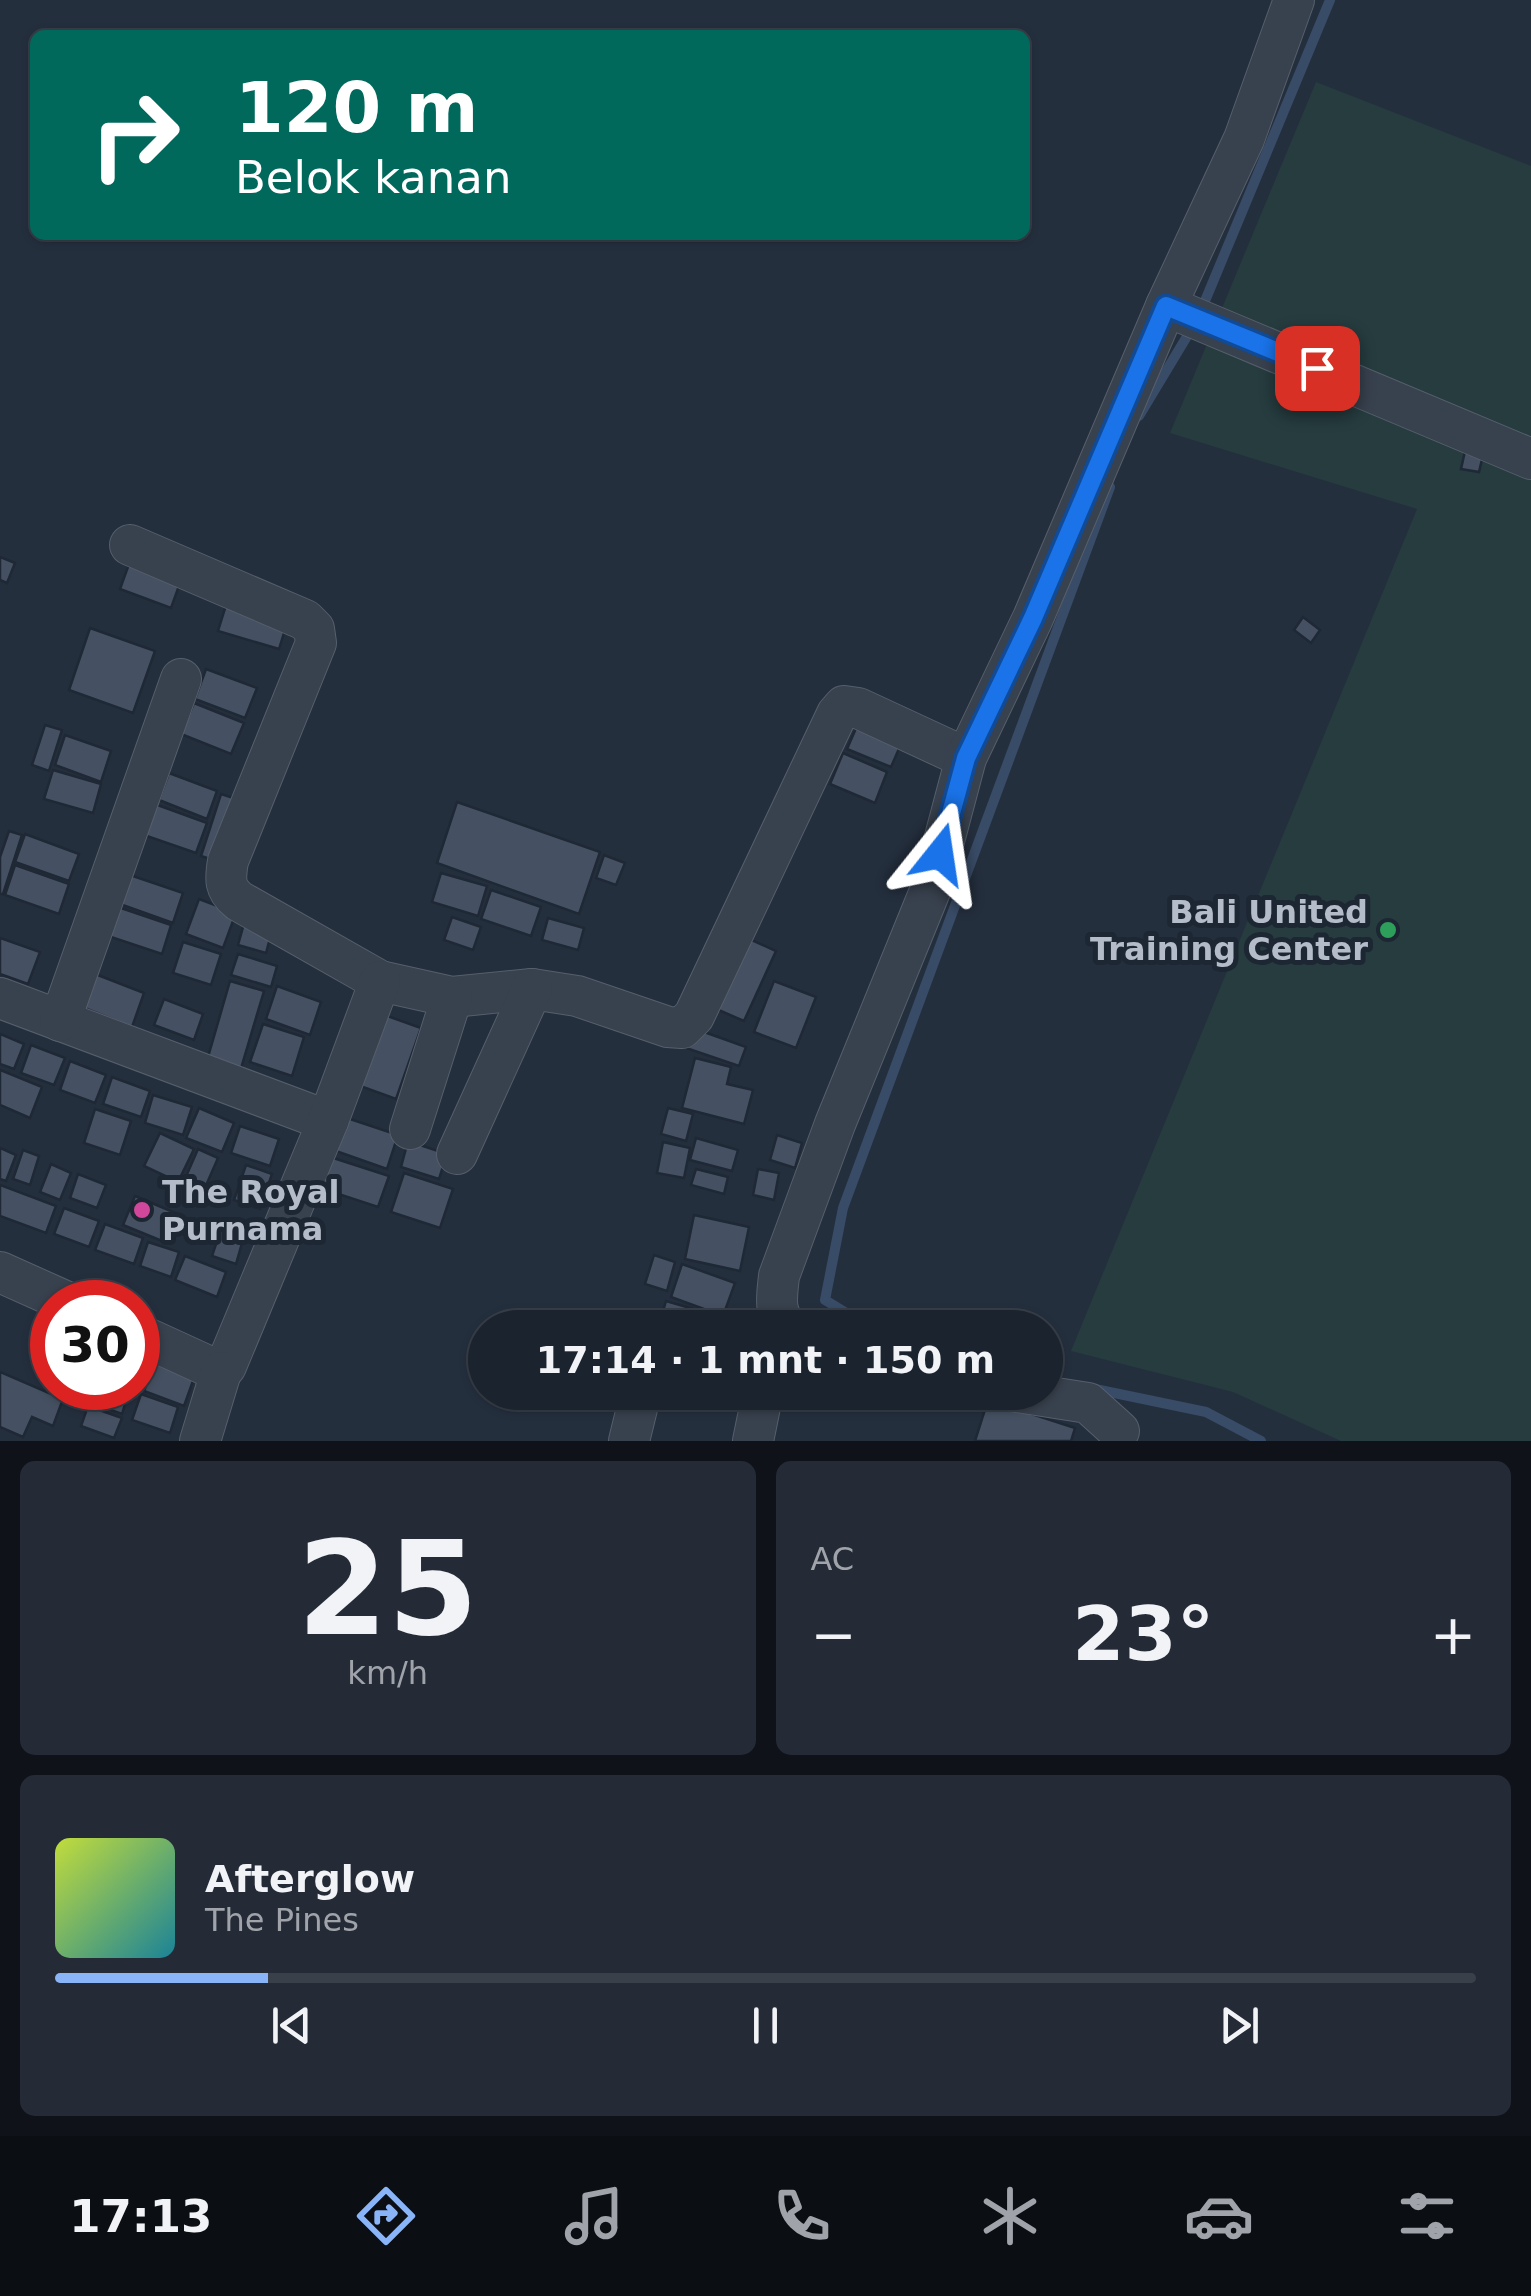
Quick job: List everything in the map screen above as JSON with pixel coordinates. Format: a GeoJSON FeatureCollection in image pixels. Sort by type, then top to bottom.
{"type":"FeatureCollection","features":[{"type":"Feature","properties":{"kind":"street"},"geometry":{"type":"LineString","coordinates":[[778,1310],[779,1276],[842,1106],[932,886],[966,758],[1186,314],[1294,0]]}},
{"type":"Feature","properties":{"kind":"street"},"geometry":{"type":"LineString","coordinates":[[1186,314],[1531,459]]}},
{"type":"Feature","properties":{"kind":"street"},"geometry":{"type":"LineString","coordinates":[[130,545],[304,620],[314,629],[316,643],[228,862],[225,879],[228,890],[239,901],[380,981],[452,997],[532,989],[577,996],[676,1029],[689,1024],[844,706],[858,708],[966,758]]}},
{"type":"Feature","properties":{"kind":"street"},"geometry":{"type":"LineString","coordinates":[[60,1021],[180,679]]}},
{"type":"Feature","properties":{"kind":"street"},"geometry":{"type":"LineString","coordinates":[[200,1441],[221,1372],[328,1122],[380,981]]}},
{"type":"Feature","properties":{"kind":"street"},"geometry":{"type":"LineString","coordinates":[[457,1154],[532,989]]}},
{"type":"Feature","properties":{"kind":"street"},"geometry":{"type":"LineString","coordinates":[[410,1129],[452,997]]}},
{"type":"Feature","properties":{"kind":"street"},"geometry":{"type":"LineString","coordinates":[[0,998],[328,1122]]}},
{"type":"Feature","properties":{"kind":"street"},"geometry":{"type":"LineString","coordinates":[[0,1272],[30,1285]]}},
{"type":"Feature","properties":{"kind":"street"},"geometry":{"type":"LineString","coordinates":[[160,1344],[221,1372]]}},
{"type":"Feature","properties":{"kind":"street"},"geometry":{"type":"LineString","coordinates":[[1063,1399],[1088,1403],[1119,1431]]}},
{"type":"Feature","properties":{"kind":"street"},"geometry":{"type":"LineString","coordinates":[[630,1441],[636,1410]]}},
{"type":"Feature","properties":{"kind":"street"},"geometry":{"type":"LineString","coordinates":[[752,1441],[759,1410]]}},
{"type":"Feature","properties":{"kind":"green space","name":"Bali United Training Center"},"geometry":{"type":"Polygon","coordinates":[[[1316,82],[1531,166],[1531,1441],[1341,1441],[1233,1392],[1071,1351],[1417,509],[1170,433],[1316,82]]]}},
{"type":"Feature","properties":{"kind":"building"},"geometry":{"type":"Polygon","coordinates":[[[1465,451],[1483,455],[1479,472],[1461,469],[1465,451]]]}},
{"type":"Feature","properties":{"kind":"building"},"geometry":{"type":"Polygon","coordinates":[[[0,557],[15,563],[7,583],[0,580],[0,557]]]}},
{"type":"Feature","properties":{"kind":"building"},"geometry":{"type":"Polygon","coordinates":[[[129,564],[180,583],[171,608],[120,589],[129,564]]]}},
{"type":"Feature","properties":{"kind":"building"},"geometry":{"type":"Polygon","coordinates":[[[227,602],[288,620],[279,649],[218,631],[227,602]]]}},
{"type":"Feature","properties":{"kind":"building"},"geometry":{"type":"Polygon","coordinates":[[[1303,617],[1320,630],[1311,643],[1294,630],[1303,617]]]}},
{"type":"Feature","properties":{"kind":"building"},"geometry":{"type":"Polygon","coordinates":[[[90,628],[155,651],[133,713],[69,690],[90,628]]]}},
{"type":"Feature","properties":{"kind":"building"},"geometry":{"type":"Polygon","coordinates":[[[206,669],[257,688],[245,718],[195,699],[206,669]]]}},
{"type":"Feature","properties":{"kind":"building"},"geometry":{"type":"Polygon","coordinates":[[[194,703],[244,723],[231,754],[181,734],[194,703]]]}},
{"type":"Feature","properties":{"kind":"building"},"geometry":{"type":"Polygon","coordinates":[[[45,725],[62,730],[49,771],[32,765],[45,725]]]}},
{"type":"Feature","properties":{"kind":"building"},"geometry":{"type":"Polygon","coordinates":[[[857,726],[901,744],[891,767],[847,749],[857,726]]]}},
{"type":"Feature","properties":{"kind":"building"},"geometry":{"type":"Polygon","coordinates":[[[65,735],[111,751],[101,782],[55,765],[65,735]]]}},
{"type":"Feature","properties":{"kind":"building"},"geometry":{"type":"Polygon","coordinates":[[[843,753],[887,772],[875,803],[830,784],[843,753]]]}},
{"type":"Feature","properties":{"kind":"building"},"geometry":{"type":"Polygon","coordinates":[[[53,770],[101,784],[93,813],[44,799],[53,770]]]}},
{"type":"Feature","properties":{"kind":"building"},"geometry":{"type":"Polygon","coordinates":[[[169,773],[217,791],[207,819],[159,800],[169,773]]]}},
{"type":"Feature","properties":{"kind":"building"},"geometry":{"type":"Polygon","coordinates":[[[221,794],[243,801],[223,863],[201,856],[221,794]]]}},
{"type":"Feature","properties":{"kind":"building"},"geometry":{"type":"Polygon","coordinates":[[[457,802],[600,852],[579,914],[437,863],[457,802]]]}},
{"type":"Feature","properties":{"kind":"building"},"geometry":{"type":"Polygon","coordinates":[[[152,803],[207,823],[196,853],[141,834],[152,803]]]}},
{"type":"Feature","properties":{"kind":"building"},"geometry":{"type":"Polygon","coordinates":[[[9,831],[22,835],[0,894],[0,857],[9,831]]]}},
{"type":"Feature","properties":{"kind":"building"},"geometry":{"type":"Polygon","coordinates":[[[25,834],[79,854],[69,881],[15,862],[25,834]]]}},
{"type":"Feature","properties":{"kind":"building"},"geometry":{"type":"Polygon","coordinates":[[[604,855],[625,863],[616,885],[596,878],[604,855]]]}},
{"type":"Feature","properties":{"kind":"building"},"geometry":{"type":"Polygon","coordinates":[[[15,865],[69,884],[59,914],[5,895],[15,865]]]}},
{"type":"Feature","properties":{"kind":"building"},"geometry":{"type":"Polygon","coordinates":[[[441,873],[487,886],[478,916],[432,902],[441,873]]]}},
{"type":"Feature","properties":{"kind":"building"},"geometry":{"type":"Polygon","coordinates":[[[127,874],[183,893],[173,923],[117,903],[127,874]]]}},
{"type":"Feature","properties":{"kind":"building"},"geometry":{"type":"Polygon","coordinates":[[[491,890],[541,907],[531,936],[481,919],[491,890]]]}},
{"type":"Feature","properties":{"kind":"building"},"geometry":{"type":"Polygon","coordinates":[[[199,899],[236,913],[223,948],[186,934],[199,899]]]}},
{"type":"Feature","properties":{"kind":"building"},"geometry":{"type":"Polygon","coordinates":[[[118,907],[171,925],[162,954],[108,936],[118,907]]]}},
{"type":"Feature","properties":{"kind":"building"},"geometry":{"type":"Polygon","coordinates":[[[452,917],[481,927],[473,950],[444,940],[452,917]]]}},
{"type":"Feature","properties":{"kind":"building"},"geometry":{"type":"Polygon","coordinates":[[[548,918],[584,928],[578,950],[542,940],[548,918]]]}},
{"type":"Feature","properties":{"kind":"building"},"geometry":{"type":"Polygon","coordinates":[[[245,920],[273,927],[266,953],[238,945],[245,920]]]}},
{"type":"Feature","properties":{"kind":"building"},"geometry":{"type":"Polygon","coordinates":[[[745,937],[776,951],[744,1021],[714,1008],[745,937]]]}},
{"type":"Feature","properties":{"kind":"building"},"geometry":{"type":"Polygon","coordinates":[[[0,938],[40,952],[28,984],[0,974],[0,938]]]}},
{"type":"Feature","properties":{"kind":"building"},"geometry":{"type":"Polygon","coordinates":[[[183,942],[221,954],[211,985],[173,973],[183,942]]]}},
{"type":"Feature","properties":{"kind":"building"},"geometry":{"type":"Polygon","coordinates":[[[238,954],[277,966],[271,987],[231,975],[238,954]]]}},
{"type":"Feature","properties":{"kind":"building"},"geometry":{"type":"Polygon","coordinates":[[[90,972],[144,993],[132,1027],[77,1005],[90,972]]]}},
{"type":"Feature","properties":{"kind":"building"},"geometry":{"type":"Polygon","coordinates":[[[230,981],[264,991],[239,1075],[206,1064],[230,981]]]}},
{"type":"Feature","properties":{"kind":"building"},"geometry":{"type":"Polygon","coordinates":[[[774,981],[816,997],[796,1048],[754,1032],[774,981]]]}},
{"type":"Feature","properties":{"kind":"building"},"geometry":{"type":"Polygon","coordinates":[[[277,986],[321,1002],[310,1035],[266,1019],[277,986]]]}},
{"type":"Feature","properties":{"kind":"building"},"geometry":{"type":"Polygon","coordinates":[[[164,999],[203,1014],[194,1040],[154,1025],[164,999]]]}},
{"type":"Feature","properties":{"kind":"building"},"geometry":{"type":"Polygon","coordinates":[[[376,1012],[421,1028],[396,1099],[352,1083],[376,1012]]]}},
{"type":"Feature","properties":{"kind":"building"},"geometry":{"type":"Polygon","coordinates":[[[263,1024],[304,1037],[292,1076],[250,1062],[263,1024]]]}},
{"type":"Feature","properties":{"kind":"building"},"geometry":{"type":"Polygon","coordinates":[[[693,1028],[746,1047],[739,1066],[686,1048],[693,1028]]]}},
{"type":"Feature","properties":{"kind":"building"},"geometry":{"type":"Polygon","coordinates":[[[0,1034],[24,1044],[14,1069],[0,1064],[0,1034]]]}},
{"type":"Feature","properties":{"kind":"building"},"geometry":{"type":"Polygon","coordinates":[[[31,1045],[65,1058],[54,1085],[21,1073],[31,1045]]]}},
{"type":"Feature","properties":{"kind":"building"},"geometry":{"type":"Polygon","coordinates":[[[695,1058],[731,1067],[727,1084],[753,1090],[744,1124],[682,1108],[695,1058]]]}},
{"type":"Feature","properties":{"kind":"building"},"geometry":{"type":"Polygon","coordinates":[[[70,1061],[106,1075],[95,1103],[60,1090],[70,1061]]]}},
{"type":"Feature","properties":{"kind":"building"},"geometry":{"type":"Polygon","coordinates":[[[0,1070],[42,1087],[30,1118],[0,1105],[0,1070]]]}},
{"type":"Feature","properties":{"kind":"building"},"geometry":{"type":"Polygon","coordinates":[[[112,1077],[150,1091],[141,1117],[103,1104],[112,1077]]]}},
{"type":"Feature","properties":{"kind":"building"},"geometry":{"type":"Polygon","coordinates":[[[153,1095],[192,1107],[183,1135],[145,1123],[153,1095]]]}},
{"type":"Feature","properties":{"kind":"building"},"geometry":{"type":"Polygon","coordinates":[[[199,1108],[234,1123],[222,1152],[186,1138],[199,1108]]]}},
{"type":"Feature","properties":{"kind":"building"},"geometry":{"type":"Polygon","coordinates":[[[668,1108],[693,1114],[686,1141],[661,1134],[668,1108]]]}},
{"type":"Feature","properties":{"kind":"building"},"geometry":{"type":"Polygon","coordinates":[[[95,1109],[131,1121],[120,1155],[84,1143],[95,1109]]]}},
{"type":"Feature","properties":{"kind":"building"},"geometry":{"type":"Polygon","coordinates":[[[344,1117],[398,1135],[387,1169],[333,1150],[344,1117]]]}},
{"type":"Feature","properties":{"kind":"building"},"geometry":{"type":"Polygon","coordinates":[[[240,1126],[279,1139],[270,1166],[231,1153],[240,1126]]]}},
{"type":"Feature","properties":{"kind":"building"},"geometry":{"type":"Polygon","coordinates":[[[160,1133],[194,1149],[178,1182],[144,1166],[160,1133]]]}},
{"type":"Feature","properties":{"kind":"building"},"geometry":{"type":"Polygon","coordinates":[[[777,1135],[802,1143],[795,1168],[770,1160],[777,1135]]]}},
{"type":"Feature","properties":{"kind":"building"},"geometry":{"type":"Polygon","coordinates":[[[696,1138],[738,1150],[732,1171],[690,1160],[696,1138]]]}},
{"type":"Feature","properties":{"kind":"building"},"geometry":{"type":"Polygon","coordinates":[[[408,1141],[447,1154],[439,1179],[401,1167],[408,1141]]]}},
{"type":"Feature","properties":{"kind":"building"},"geometry":{"type":"Polygon","coordinates":[[[663,1142],[690,1148],[684,1178],[657,1173],[663,1142]]]}},
{"type":"Feature","properties":{"kind":"building"},"geometry":{"type":"Polygon","coordinates":[[[0,1148],[16,1155],[6,1181],[0,1179],[0,1148]]]}},
{"type":"Feature","properties":{"kind":"building"},"geometry":{"type":"Polygon","coordinates":[[[198,1149],[218,1158],[204,1190],[184,1181],[198,1149]]]}},
{"type":"Feature","properties":{"kind":"building"},"geometry":{"type":"Polygon","coordinates":[[[23,1150],[39,1156],[30,1185],[13,1179],[23,1150]]]}},
{"type":"Feature","properties":{"kind":"building"},"geometry":{"type":"Polygon","coordinates":[[[324,1155],[389,1176],[378,1207],[314,1186],[324,1155]]]}},
{"type":"Feature","properties":{"kind":"building"},"geometry":{"type":"Polygon","coordinates":[[[51,1164],[71,1173],[60,1200],[40,1192],[51,1164]]]}},
{"type":"Feature","properties":{"kind":"building"},"geometry":{"type":"Polygon","coordinates":[[[246,1165],[272,1174],[260,1209],[234,1200],[246,1165]]]}},
{"type":"Feature","properties":{"kind":"building"},"geometry":{"type":"Polygon","coordinates":[[[696,1169],[728,1177],[724,1194],[691,1185],[696,1169]]]}},
{"type":"Feature","properties":{"kind":"building"},"geometry":{"type":"Polygon","coordinates":[[[758,1169],[779,1173],[774,1200],[753,1195],[758,1169]]]}},
{"type":"Feature","properties":{"kind":"building"},"geometry":{"type":"Polygon","coordinates":[[[404,1173],[453,1189],[440,1228],[391,1212],[404,1173]]]}},
{"type":"Feature","properties":{"kind":"building"},"geometry":{"type":"Polygon","coordinates":[[[78,1174],[106,1185],[97,1208],[70,1198],[78,1174]]]}},
{"type":"Feature","properties":{"kind":"building"},"geometry":{"type":"Polygon","coordinates":[[[0,1185],[56,1206],[46,1233],[0,1216],[0,1185]]]}},
{"type":"Feature","properties":{"kind":"building"},"geometry":{"type":"Polygon","coordinates":[[[135,1196],[178,1214],[167,1243],[123,1225],[135,1196]]]}},
{"type":"Feature","properties":{"kind":"building"},"geometry":{"type":"Polygon","coordinates":[[[64,1208],[99,1221],[89,1247],[54,1234],[64,1208]]]}},
{"type":"Feature","properties":{"kind":"building"},"geometry":{"type":"Polygon","coordinates":[[[694,1215],[749,1227],[740,1271],[685,1259],[694,1215]]]}},
{"type":"Feature","properties":{"kind":"building"},"geometry":{"type":"Polygon","coordinates":[[[105,1224],[143,1238],[134,1264],[95,1250],[105,1224]]]}},
{"type":"Feature","properties":{"kind":"building"},"geometry":{"type":"Polygon","coordinates":[[[221,1229],[244,1236],[236,1264],[212,1256],[221,1229]]]}},
{"type":"Feature","properties":{"kind":"building"},"geometry":{"type":"Polygon","coordinates":[[[148,1242],[179,1252],[171,1277],[140,1266],[148,1242]]]}},
{"type":"Feature","properties":{"kind":"building"},"geometry":{"type":"Polygon","coordinates":[[[654,1255],[675,1262],[667,1291],[645,1284],[654,1255]]]}},
{"type":"Feature","properties":{"kind":"building"},"geometry":{"type":"Polygon","coordinates":[[[185,1256],[226,1272],[217,1297],[175,1280],[185,1256]]]}},
{"type":"Feature","properties":{"kind":"building"},"geometry":{"type":"Polygon","coordinates":[[[682,1264],[735,1283],[725,1310],[707,1310],[671,1297],[682,1264]]]}},
{"type":"Feature","properties":{"kind":"building"},"geometry":{"type":"Polygon","coordinates":[[[666,1301],[697,1310],[663,1310],[666,1301]]]}},
{"type":"Feature","properties":{"kind":"building"},"geometry":{"type":"Polygon","coordinates":[[[160,1364],[194,1378],[184,1406],[160,1397],[160,1364]]]}},
{"type":"Feature","properties":{"kind":"building"},"geometry":{"type":"Polygon","coordinates":[[[0,1372],[30,1385],[30,1410],[59,1410],[53,1426],[32,1417],[23,1437],[0,1427],[0,1372]]]}},
{"type":"Feature","properties":{"kind":"building"},"geometry":{"type":"Polygon","coordinates":[[[160,1401],[178,1407],[170,1433],[132,1420],[135,1410],[160,1410],[160,1401]]]}},
{"type":"Feature","properties":{"kind":"building"},"geometry":{"type":"Polygon","coordinates":[[[87,1410],[122,1418],[114,1438],[81,1426],[87,1410]]]}},
{"type":"Feature","properties":{"kind":"building"},"geometry":{"type":"Polygon","coordinates":[[[985,1410],[1019,1410],[1075,1428],[1071,1441],[975,1441],[985,1410]]]}},
{"type":"Feature","properties":{"kind":"waterway"},"geometry":{"type":"LineString","coordinates":[[1200,313],[1330,0]]}},
{"type":"Feature","properties":{"kind":"waterway"},"geometry":{"type":"LineString","coordinates":[[1139,416],[1192,328]]}},
{"type":"Feature","properties":{"kind":"waterway"},"geometry":{"type":"LineString","coordinates":[[841,1310],[825,1300],[843,1208],[1110,487]]}},
{"type":"Feature","properties":{"kind":"waterway"},"geometry":{"type":"LineString","coordinates":[[1095,1389],[1206,1412],[1261,1441]]}},
{"type":"Feature","properties":{"kind":"place","name":"Bali United Training Center"},"geometry":{"type":"Point","coordinates":[1388,930]}},
{"type":"Feature","properties":{"kind":"place","name":"The Royal Purnama"},"geometry":{"type":"Point","coordinates":[142,1210]}},
{"type":"Feature","properties":{"kind":"route"},"geometry":{"type":"LineString","coordinates":[[940,854],[966,758],[1033,618],[1166,306],[1317,368]]}}]}
